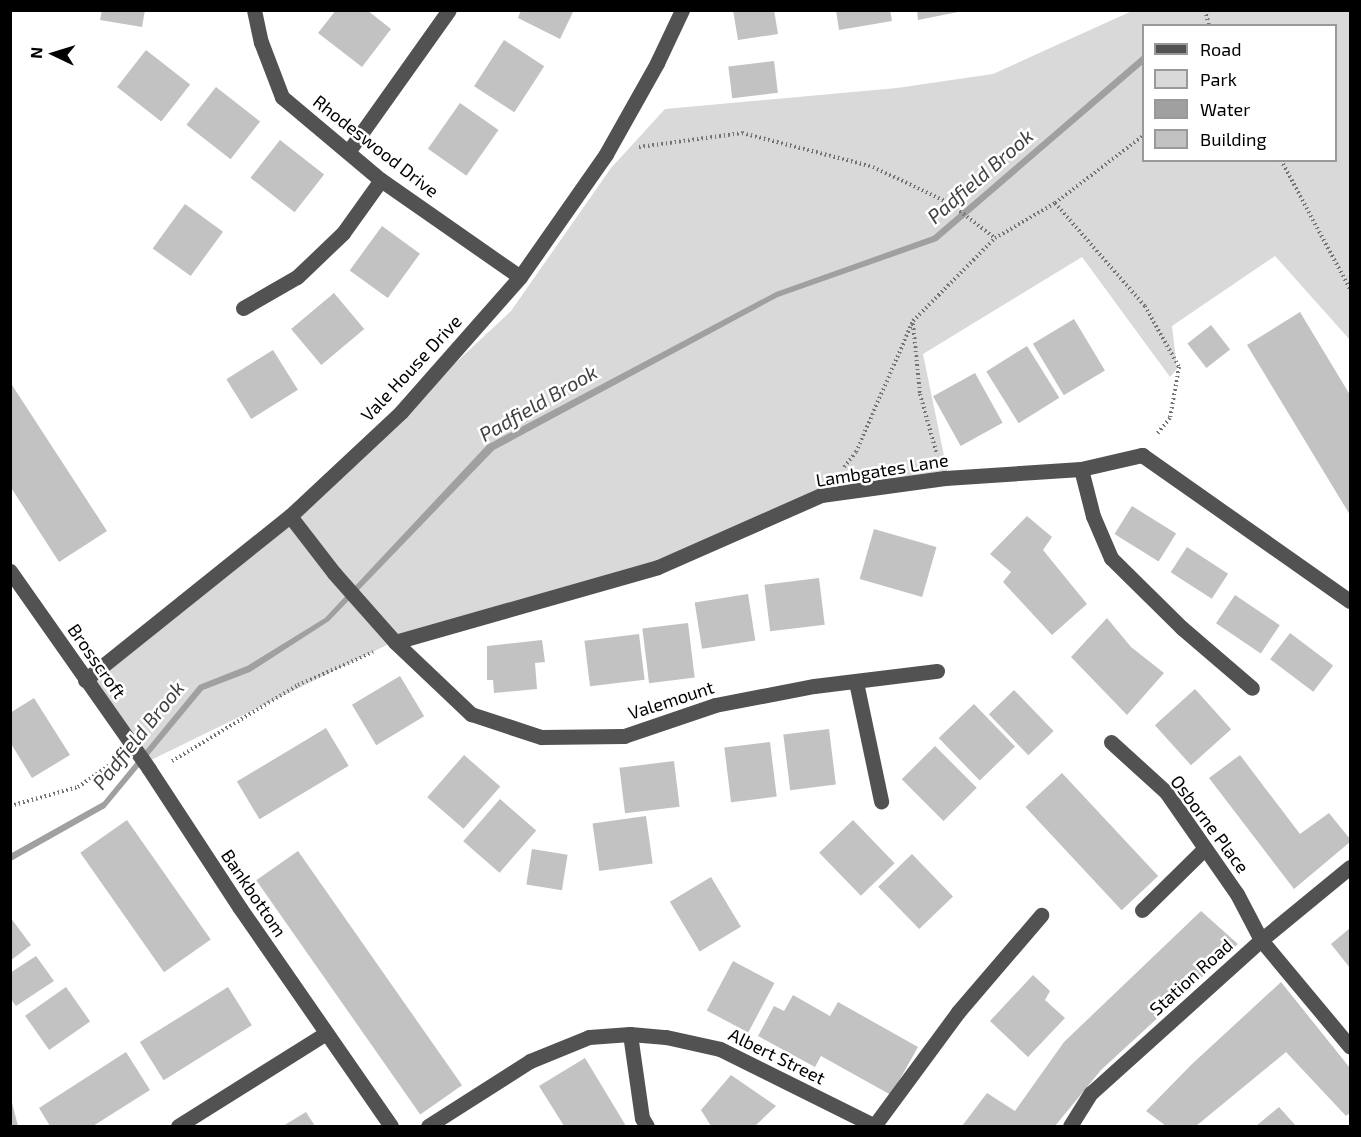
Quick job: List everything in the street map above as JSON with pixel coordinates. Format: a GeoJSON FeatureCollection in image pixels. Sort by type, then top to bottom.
{"type":"FeatureCollection","features":[{"type":"Feature","properties":{"kind":"street","name":"Rhodeswood Drive"},"geometry":{"type":"LineString","coordinates":[[254,10],[261,42],[282,97],[381,180],[520,277]]}},
{"type":"Feature","properties":{"kind":"street"},"geometry":{"type":"LineString","coordinates":[[348,152],[449,10]]}},
{"type":"Feature","properties":{"kind":"street","name":"Vale House Drive"},"geometry":{"type":"LineString","coordinates":[[85,680],[290,516],[401,412],[520,277],[606,154],[657,63],[682,10]]}},
{"type":"Feature","properties":{"kind":"street"},"geometry":{"type":"LineString","coordinates":[[243,308],[297,278],[343,234],[381,180]]}},
{"type":"Feature","properties":{"kind":"street"},"geometry":{"type":"LineString","coordinates":[[1142,455],[1350,601]]}},
{"type":"Feature","properties":{"kind":"street","name":"Lambgates Lane"},"geometry":{"type":"LineString","coordinates":[[395,642],[658,567],[821,495],[945,478],[1081,468],[1142,455]]}},
{"type":"Feature","properties":{"kind":"street"},"geometry":{"type":"LineString","coordinates":[[1081,468],[1093,516],[1111,558],[1182,628],[1252,688]]}},
{"type":"Feature","properties":{"kind":"street","name":"Valemount"},"geometry":{"type":"LineString","coordinates":[[290,516],[334,573],[369,609],[395,642],[471,714],[541,737],[624,736],[715,705],[814,686],[937,671]]}},
{"type":"Feature","properties":{"kind":"street","name":"Brosscroft"},"geometry":{"type":"LineString","coordinates":[[10,571],[151,771]]}},
{"type":"Feature","properties":{"kind":"street"},"geometry":{"type":"LineString","coordinates":[[856,682],[881,801]]}},
{"type":"Feature","properties":{"kind":"street","name":"Osborne Place"},"geometry":{"type":"LineString","coordinates":[[1112,742],[1166,792],[1237,894],[1261,940],[1350,1047]]}},
{"type":"Feature","properties":{"kind":"street","name":"Bankbottom"},"geometry":{"type":"LineString","coordinates":[[151,771],[390,1126]]}},
{"type":"Feature","properties":{"kind":"street"},"geometry":{"type":"LineString","coordinates":[[1142,910],[1205,848]]}},
{"type":"Feature","properties":{"kind":"street","name":"Station Road"},"geometry":{"type":"LineString","coordinates":[[1070,1126],[1091,1093],[1261,940],[1350,867]]}},
{"type":"Feature","properties":{"kind":"street"},"geometry":{"type":"LineString","coordinates":[[875,1126],[958,1012],[1041,915]]}},
{"type":"Feature","properties":{"kind":"street"},"geometry":{"type":"LineString","coordinates":[[178,1126],[326,1033]]}},
{"type":"Feature","properties":{"kind":"street"},"geometry":{"type":"LineString","coordinates":[[630,1034],[642,1118],[647,1126]]}},
{"type":"Feature","properties":{"kind":"street","name":"Albert Street"},"geometry":{"type":"LineString","coordinates":[[428,1126],[531,1061],[589,1037],[630,1034],[666,1037],[720,1049],[875,1126]]}},
{"type":"Feature","properties":{"kind":"path"},"geometry":{"type":"LineString","coordinates":[[1205,10],[1209,24]]}},
{"type":"Feature","properties":{"kind":"path"},"geometry":{"type":"LineString","coordinates":[[606,154],[742,133],[873,167],[949,203],[995,238]]}},
{"type":"Feature","properties":{"kind":"path"},"geometry":{"type":"LineString","coordinates":[[821,495],[856,452],[913,321],[995,238],[1055,203],[1142,136]]}},
{"type":"Feature","properties":{"kind":"path"},"geometry":{"type":"LineString","coordinates":[[1282,162],[1350,289]]}},
{"type":"Feature","properties":{"kind":"path"},"geometry":{"type":"LineString","coordinates":[[1055,203],[1145,306],[1179,367],[1170,418],[1142,455]]}},
{"type":"Feature","properties":{"kind":"path"},"geometry":{"type":"LineString","coordinates":[[913,321],[920,394],[945,478]]}},
{"type":"Feature","properties":{"kind":"path"},"geometry":{"type":"LineString","coordinates":[[151,771],[298,685],[395,642]]}},
{"type":"Feature","properties":{"kind":"path"},"geometry":{"type":"LineString","coordinates":[[10,806],[78,787],[135,748]]}},
{"type":"Feature","properties":{"kind":"green space"},"geometry":{"type":"Polygon","coordinates":[[[1132,11],[1350,11],[1350,340],[1275,256],[1172,326],[1177,369],[1170,377],[1082,257],[923,354],[948,475],[858,487],[654,565],[393,642],[147,762],[85,680],[288,519],[511,311],[611,168],[665,109],[897,88],[993,74],[1132,11]]]}},
{"type":"Feature","properties":{"kind":"water"},"geometry":{"type":"Polygon","coordinates":[[[1142,56],[1142,65],[937,241],[778,297],[494,450],[329,621],[250,672],[203,690],[105,808],[11,861],[10,854],[103,802],[199,685],[247,666],[325,618],[487,445],[776,292],[933,236],[1142,56]]]}},
{"type":"Feature","properties":{"kind":"building"},"geometry":{"type":"Polygon","coordinates":[[[102,10],[145,10],[142,27],[100,20],[102,10]]]}},
{"type":"Feature","properties":{"kind":"building"},"geometry":{"type":"Polygon","coordinates":[[[336,10],[367,10],[391,29],[362,67],[318,33],[336,10]]]}},
{"type":"Feature","properties":{"kind":"building"},"geometry":{"type":"Polygon","coordinates":[[[521,10],[574,10],[560,39],[518,18],[521,10]]]}},
{"type":"Feature","properties":{"kind":"building"},"geometry":{"type":"Polygon","coordinates":[[[733,10],[774,10],[778,34],[738,40],[733,10]]]}},
{"type":"Feature","properties":{"kind":"building"},"geometry":{"type":"Polygon","coordinates":[[[836,10],[890,10],[892,21],[839,30],[836,10]]]}},
{"type":"Feature","properties":{"kind":"building"},"geometry":{"type":"Polygon","coordinates":[[[917,10],[958,10],[958,12],[918,20],[917,10]]]}},
{"type":"Feature","properties":{"kind":"building"},"geometry":{"type":"Polygon","coordinates":[[[504,40],[544,66],[514,112],[474,86],[504,40]]]}},
{"type":"Feature","properties":{"kind":"building"},"geometry":{"type":"Polygon","coordinates":[[[146,50],[190,84],[161,122],[117,87],[146,50]]]}},
{"type":"Feature","properties":{"kind":"building"},"geometry":{"type":"Polygon","coordinates":[[[774,61],[778,93],[732,98],[728,67],[774,61]]]}},
{"type":"Feature","properties":{"kind":"building"},"geometry":{"type":"Polygon","coordinates":[[[216,87],[260,121],[231,159],[186,125],[216,87]]]}},
{"type":"Feature","properties":{"kind":"building"},"geometry":{"type":"Polygon","coordinates":[[[460,103],[499,130],[466,176],[428,149],[460,103]]]}},
{"type":"Feature","properties":{"kind":"building"},"geometry":{"type":"Polygon","coordinates":[[[280,140],[324,174],[295,212],[250,178],[280,140]]]}},
{"type":"Feature","properties":{"kind":"building"},"geometry":{"type":"Polygon","coordinates":[[[185,204],[223,232],[191,276],[153,248],[185,204]]]}},
{"type":"Feature","properties":{"kind":"building"},"geometry":{"type":"Polygon","coordinates":[[[382,226],[420,254],[388,298],[350,270],[382,226]]]}},
{"type":"Feature","properties":{"kind":"building"},"geometry":{"type":"Polygon","coordinates":[[[334,293],[364,329],[321,365],[291,329],[334,293]]]}},
{"type":"Feature","properties":{"kind":"building"},"geometry":{"type":"Polygon","coordinates":[[[1300,312],[1350,395],[1350,515],[1247,345],[1300,312]]]}},
{"type":"Feature","properties":{"kind":"building"},"geometry":{"type":"Polygon","coordinates":[[[1074,319],[1105,370],[1064,395],[1033,344],[1074,319]]]}},
{"type":"Feature","properties":{"kind":"building"},"geometry":{"type":"Polygon","coordinates":[[[1211,325],[1230,349],[1206,368],[1187,343],[1211,325]]]}},
{"type":"Feature","properties":{"kind":"building"},"geometry":{"type":"Polygon","coordinates":[[[1027,346],[1059,398],[1019,423],[986,371],[1027,346]]]}},
{"type":"Feature","properties":{"kind":"building"},"geometry":{"type":"Polygon","coordinates":[[[273,350],[298,390],[251,419],[226,379],[273,350]]]}},
{"type":"Feature","properties":{"kind":"building"},"geometry":{"type":"Polygon","coordinates":[[[975,373],[1003,423],[961,446],[933,396],[975,373]]]}},
{"type":"Feature","properties":{"kind":"building"},"geometry":{"type":"Polygon","coordinates":[[[10,382],[107,531],[59,562],[10,486],[10,382]]]}},
{"type":"Feature","properties":{"kind":"building"},"geometry":{"type":"Polygon","coordinates":[[[1132,506],[1176,534],[1159,562],[1115,534],[1132,506]]]}},
{"type":"Feature","properties":{"kind":"building"},"geometry":{"type":"Polygon","coordinates":[[[1027,516],[1052,537],[1043,550],[1087,604],[1052,635],[1003,582],[1011,572],[990,554],[1027,516]]]}},
{"type":"Feature","properties":{"kind":"building"},"geometry":{"type":"Polygon","coordinates":[[[874,529],[936,547],[922,597],[860,579],[874,529]]]}},
{"type":"Feature","properties":{"kind":"building"},"geometry":{"type":"Polygon","coordinates":[[[1187,547],[1228,574],[1212,599],[1171,572],[1187,547]]]}},
{"type":"Feature","properties":{"kind":"building"},"geometry":{"type":"Polygon","coordinates":[[[819,578],[825,625],[770,631],[764,585],[819,578]]]}},
{"type":"Feature","properties":{"kind":"building"},"geometry":{"type":"Polygon","coordinates":[[[748,594],[755,640],[702,649],[695,602],[748,594]]]}},
{"type":"Feature","properties":{"kind":"building"},"geometry":{"type":"Polygon","coordinates":[[[1235,595],[1280,625],[1261,653],[1216,623],[1235,595]]]}},
{"type":"Feature","properties":{"kind":"building"},"geometry":{"type":"Polygon","coordinates":[[[1107,618],[1131,647],[1164,673],[1127,715],[1071,657],[1107,618]]]}},
{"type":"Feature","properties":{"kind":"building"},"geometry":{"type":"Polygon","coordinates":[[[688,623],[695,678],[649,683],[642,629],[688,623]]]}},
{"type":"Feature","properties":{"kind":"building"},"geometry":{"type":"Polygon","coordinates":[[[1290,633],[1333,665],[1313,692],[1270,659],[1290,633]]]}},
{"type":"Feature","properties":{"kind":"building"},"geometry":{"type":"Polygon","coordinates":[[[639,634],[645,680],[590,686],[584,641],[639,634]]]}},
{"type":"Feature","properties":{"kind":"building"},"geometry":{"type":"Polygon","coordinates":[[[542,640],[545,662],[535,663],[537,689],[494,693],[493,680],[487,680],[487,646],[542,640]]]}},
{"type":"Feature","properties":{"kind":"building"},"geometry":{"type":"Polygon","coordinates":[[[400,676],[424,716],[376,745],[352,705],[400,676]]]}},
{"type":"Feature","properties":{"kind":"building"},"geometry":{"type":"Polygon","coordinates":[[[1195,689],[1231,729],[1191,765],[1155,725],[1195,689]]]}},
{"type":"Feature","properties":{"kind":"building"},"geometry":{"type":"Polygon","coordinates":[[[1014,690],[1054,731],[1028,755],[989,714],[1014,690]]]}},
{"type":"Feature","properties":{"kind":"building"},"geometry":{"type":"Polygon","coordinates":[[[34,698],[70,755],[32,778],[10,742],[10,713],[34,698]]]}},
{"type":"Feature","properties":{"kind":"building"},"geometry":{"type":"Polygon","coordinates":[[[974,704],[1015,746],[980,780],[939,738],[974,704]]]}},
{"type":"Feature","properties":{"kind":"building"},"geometry":{"type":"Polygon","coordinates":[[[326,728],[349,766],[260,819],[237,782],[326,728]]]}},
{"type":"Feature","properties":{"kind":"building"},"geometry":{"type":"Polygon","coordinates":[[[829,729],[836,785],[790,790],[783,735],[829,729]]]}},
{"type":"Feature","properties":{"kind":"building"},"geometry":{"type":"Polygon","coordinates":[[[770,742],[777,797],[731,802],[724,748],[770,742]]]}},
{"type":"Feature","properties":{"kind":"building"},"geometry":{"type":"Polygon","coordinates":[[[935,746],[977,788],[943,821],[902,779],[935,746]]]}},
{"type":"Feature","properties":{"kind":"building"},"geometry":{"type":"Polygon","coordinates":[[[464,755],[500,786],[463,829],[427,797],[464,755]]]}},
{"type":"Feature","properties":{"kind":"building"},"geometry":{"type":"Polygon","coordinates":[[[1240,755],[1300,834],[1329,813],[1350,839],[1350,842],[1294,889],[1209,778],[1240,755]]]}},
{"type":"Feature","properties":{"kind":"building"},"geometry":{"type":"Polygon","coordinates":[[[674,761],[680,807],[625,813],[619,768],[674,761]]]}},
{"type":"Feature","properties":{"kind":"building"},"geometry":{"type":"Polygon","coordinates":[[[1062,773],[1158,876],[1122,910],[1025,807],[1062,773]]]}},
{"type":"Feature","properties":{"kind":"building"},"geometry":{"type":"Polygon","coordinates":[[[500,799],[536,830],[499,873],[463,841],[500,799]]]}},
{"type":"Feature","properties":{"kind":"building"},"geometry":{"type":"Polygon","coordinates":[[[646,816],[653,864],[599,871],[593,824],[646,816]]]}},
{"type":"Feature","properties":{"kind":"building"},"geometry":{"type":"Polygon","coordinates":[[[127,820],[211,940],[164,972],[80,853],[127,820]]]}},
{"type":"Feature","properties":{"kind":"building"},"geometry":{"type":"Polygon","coordinates":[[[853,820],[895,863],[861,896],[819,853],[853,820]]]}},
{"type":"Feature","properties":{"kind":"building"},"geometry":{"type":"Polygon","coordinates":[[[532,849],[568,855],[562,890],[526,885],[532,849]]]}},
{"type":"Feature","properties":{"kind":"building"},"geometry":{"type":"Polygon","coordinates":[[[298,851],[462,1085],[420,1115],[256,880],[298,851]]]}},
{"type":"Feature","properties":{"kind":"building"},"geometry":{"type":"Polygon","coordinates":[[[912,854],[953,896],[919,929],[878,887],[912,854]]]}},
{"type":"Feature","properties":{"kind":"building"},"geometry":{"type":"Polygon","coordinates":[[[711,877],[741,927],[700,951],[670,902],[711,877]]]}},
{"type":"Feature","properties":{"kind":"building"},"geometry":{"type":"Polygon","coordinates":[[[1201,911],[1238,944],[1101,1070],[1055,1126],[962,1126],[987,1093],[1015,1111],[1064,1042],[1201,911]]]}},
{"type":"Feature","properties":{"kind":"building"},"geometry":{"type":"Polygon","coordinates":[[[10,917],[31,945],[10,961],[10,917]]]}},
{"type":"Feature","properties":{"kind":"building"},"geometry":{"type":"Polygon","coordinates":[[[1350,928],[1350,968],[1331,944],[1350,928]]]}},
{"type":"Feature","properties":{"kind":"building"},"geometry":{"type":"Polygon","coordinates":[[[36,956],[54,981],[16,1006],[10,998],[10,973],[36,956]]]}},
{"type":"Feature","properties":{"kind":"building"},"geometry":{"type":"Polygon","coordinates":[[[733,961],[774,983],[748,1033],[707,1010],[733,961]]]}},
{"type":"Feature","properties":{"kind":"building"},"geometry":{"type":"Polygon","coordinates":[[[1033,975],[1050,991],[1045,1000],[1065,1018],[1028,1057],[990,1021],[1033,975]]]}},
{"type":"Feature","properties":{"kind":"building"},"geometry":{"type":"Polygon","coordinates":[[[1281,982],[1350,1068],[1350,1113],[1346,1116],[1286,1052],[1196,1126],[1166,1126],[1146,1111],[1191,1065],[1281,982]]]}},
{"type":"Feature","properties":{"kind":"building"},"geometry":{"type":"Polygon","coordinates":[[[66,987],[90,1021],[49,1050],[25,1016],[66,987]]]}},
{"type":"Feature","properties":{"kind":"building"},"geometry":{"type":"Polygon","coordinates":[[[228,987],[252,1025],[164,1080],[140,1042],[228,987]]]}},
{"type":"Feature","properties":{"kind":"building"},"geometry":{"type":"Polygon","coordinates":[[[793,995],[830,1016],[838,1002],[918,1047],[891,1095],[821,1056],[815,1067],[758,1036],[774,1006],[784,1011],[793,995]]]}},
{"type":"Feature","properties":{"kind":"building"},"geometry":{"type":"Polygon","coordinates":[[[126,1052],[150,1090],[93,1126],[50,1126],[39,1108],[126,1052]]]}},
{"type":"Feature","properties":{"kind":"building"},"geometry":{"type":"Polygon","coordinates":[[[585,1058],[626,1126],[564,1126],[539,1086],[585,1058]]]}},
{"type":"Feature","properties":{"kind":"building"},"geometry":{"type":"Polygon","coordinates":[[[731,1075],[776,1106],[755,1126],[711,1126],[701,1110],[731,1075]]]}},
{"type":"Feature","properties":{"kind":"building"},"geometry":{"type":"Polygon","coordinates":[[[11,1099],[18,1126],[10,1126],[11,1099]]]}},
{"type":"Feature","properties":{"kind":"building"},"geometry":{"type":"Polygon","coordinates":[[[1279,1107],[1296,1126],[1256,1126],[1279,1107]]]}},
{"type":"Feature","properties":{"kind":"building"},"geometry":{"type":"Polygon","coordinates":[[[306,1112],[315,1126],[283,1126],[306,1112]]]}},
{"type":"Feature","properties":{"kind":"water label","name":"Padfield Brook"},"geometry":{"type":"Point","coordinates":[980,176]}},
{"type":"Feature","properties":{"kind":"water label","name":"Padfield Brook"},"geometry":{"type":"Point","coordinates":[538,403]}},
{"type":"Feature","properties":{"kind":"water label","name":"Padfield Brook"},"geometry":{"type":"Point","coordinates":[138,735]}}]}
